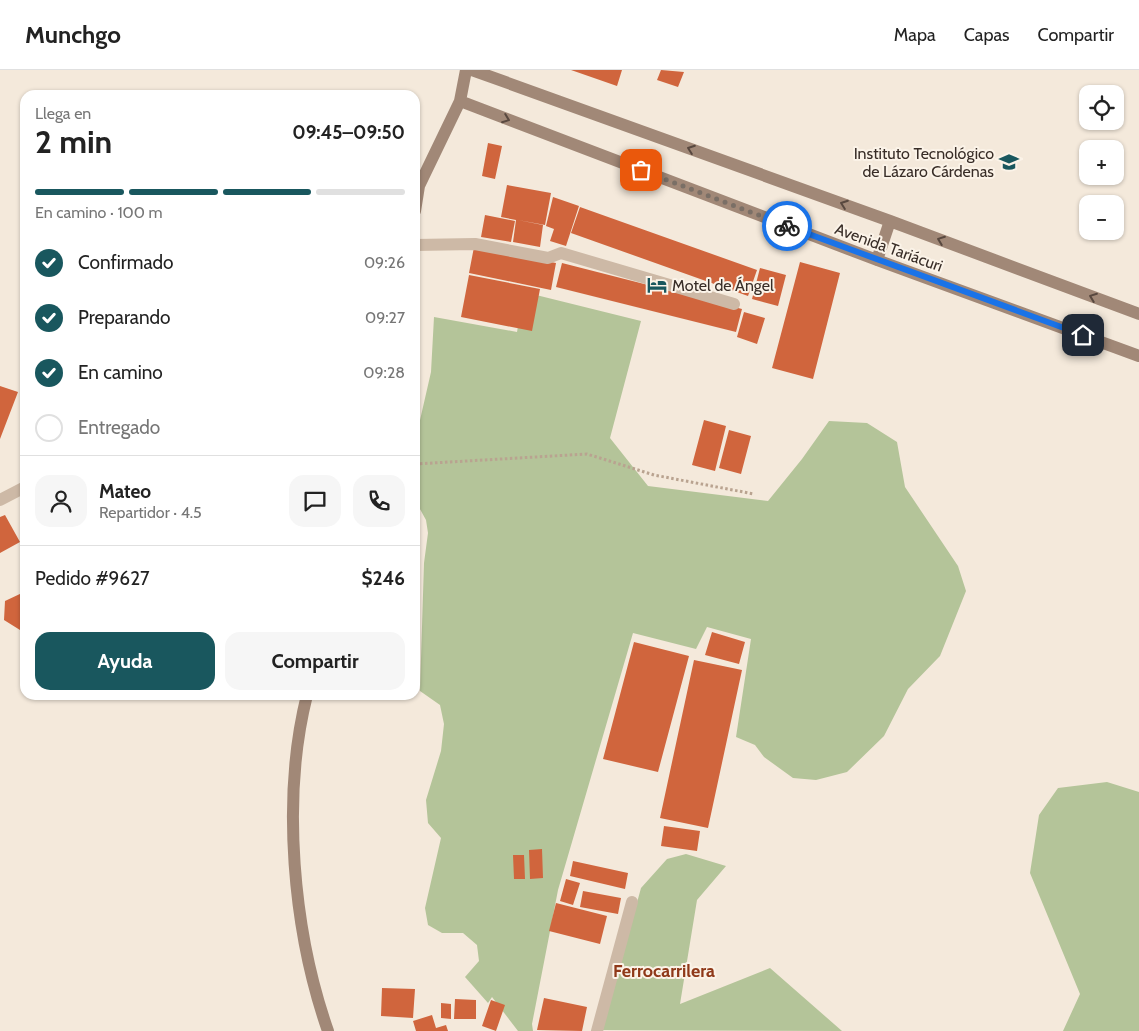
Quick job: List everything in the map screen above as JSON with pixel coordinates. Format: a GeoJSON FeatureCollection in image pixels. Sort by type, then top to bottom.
{"type":"FeatureCollection","features":[{"type":"Feature","properties":{"kind":"street"},"geometry":{"type":"LineString","coordinates":[[420,183],[460,101],[466,70]]}},
{"type":"Feature","properties":{"kind":"street","name":"Avenida Tariácuri"},"geometry":{"type":"LineString","coordinates":[[472,70],[890,221],[1139,314]]}},
{"type":"Feature","properties":{"kind":"street","name":"Avenida Tariácuri"},"geometry":{"type":"LineString","coordinates":[[460,101],[876,260],[1139,356]]}},
{"type":"Feature","properties":{"kind":"street"},"geometry":{"type":"LineString","coordinates":[[876,260],[890,221]]}},
{"type":"Feature","properties":{"kind":"street"},"geometry":{"type":"LineString","coordinates":[[420,244],[475,244],[548,258],[562,253],[734,304]]}},
{"type":"Feature","properties":{"kind":"street"},"geometry":{"type":"LineString","coordinates":[[0,500],[20,490]]}},
{"type":"Feature","properties":{"kind":"street"},"geometry":{"type":"LineString","coordinates":[[306,700],[300,722],[292,825],[301,924],[320,1008],[328,1031]]}},
{"type":"Feature","properties":{"kind":"street"},"geometry":{"type":"LineString","coordinates":[[597,1031],[632,902]]}},
{"type":"Feature","properties":{"kind":"path"},"geometry":{"type":"LineString","coordinates":[[420,464],[587,454],[654,475],[754,494]]}},
{"type":"Feature","properties":{"kind":"green space"},"geometry":{"type":"Polygon","coordinates":[[[524,292],[641,321],[610,438],[648,486],[768,501],[802,459],[829,421],[867,423],[897,442],[905,487],[958,566],[966,591],[940,656],[908,689],[884,736],[847,772],[816,780],[793,778],[764,757],[755,745],[736,737],[751,639],[707,627],[696,649],[633,633],[558,890],[532,1024],[533,1031],[518,1031],[492,997],[488,1003],[465,977],[479,961],[477,945],[463,933],[442,933],[428,925],[425,908],[441,838],[428,823],[426,800],[441,751],[444,724],[440,705],[420,691],[424,563],[428,533],[426,520],[420,509],[420,420],[431,372],[434,317],[517,332],[524,292]]]}},
{"type":"Feature","properties":{"kind":"green space"},"geometry":{"type":"Polygon","coordinates":[[[1107,782],[1139,792],[1139,1031],[1063,1031],[1080,994],[1030,873],[1039,815],[1058,788],[1107,782]]]}},
{"type":"Feature","properties":{"kind":"green space"},"geometry":{"type":"Polygon","coordinates":[[[686,854],[726,866],[697,900],[680,1004],[770,968],[842,1031],[602,1030],[641,888],[667,859],[686,854]]]}},
{"type":"Feature","properties":{"kind":"building"},"geometry":{"type":"Polygon","coordinates":[[[571,70],[622,70],[617,86],[571,70]]]}},
{"type":"Feature","properties":{"kind":"building"},"geometry":{"type":"Polygon","coordinates":[[[661,70],[684,72],[678,87],[657,80],[661,70]]]}},
{"type":"Feature","properties":{"kind":"building"},"geometry":{"type":"Polygon","coordinates":[[[488,143],[502,146],[495,179],[482,176],[488,143]]]}},
{"type":"Feature","properties":{"kind":"building"},"geometry":{"type":"Polygon","coordinates":[[[507,185],[551,193],[545,225],[518,220],[543,225],[540,247],[513,242],[516,220],[501,217],[507,185]]]}},
{"type":"Feature","properties":{"kind":"building"},"geometry":{"type":"Polygon","coordinates":[[[553,197],[579,206],[566,246],[550,241],[554,229],[546,226],[553,197]]]}},
{"type":"Feature","properties":{"kind":"building"},"geometry":{"type":"Polygon","coordinates":[[[580,207],[757,270],[748,296],[571,233],[580,207]]]}},
{"type":"Feature","properties":{"kind":"building"},"geometry":{"type":"Polygon","coordinates":[[[485,215],[515,221],[511,242],[481,237],[485,215]]]}},
{"type":"Feature","properties":{"kind":"building"},"geometry":{"type":"Polygon","coordinates":[[[474,247],[556,263],[551,290],[469,273],[474,247]]]}},
{"type":"Feature","properties":{"kind":"building"},"geometry":{"type":"Polygon","coordinates":[[[800,262],[840,273],[813,379],[772,368],[800,262]]]}},
{"type":"Feature","properties":{"kind":"building"},"geometry":{"type":"Polygon","coordinates":[[[562,263],[742,309],[736,332],[556,287],[562,263]]]}},
{"type":"Feature","properties":{"kind":"building"},"geometry":{"type":"Polygon","coordinates":[[[760,268],[786,275],[778,306],[752,299],[760,268]]]}},
{"type":"Feature","properties":{"kind":"building"},"geometry":{"type":"Polygon","coordinates":[[[469,275],[540,289],[532,331],[461,317],[469,275]]]}},
{"type":"Feature","properties":{"kind":"building"},"geometry":{"type":"Polygon","coordinates":[[[744,312],[765,318],[757,344],[737,337],[744,312]]]}},
{"type":"Feature","properties":{"kind":"building"},"geometry":{"type":"Polygon","coordinates":[[[0,386],[18,392],[0,439],[0,386]]]}},
{"type":"Feature","properties":{"kind":"building"},"geometry":{"type":"Polygon","coordinates":[[[704,420],[726,426],[715,471],[692,465],[704,420]]]}},
{"type":"Feature","properties":{"kind":"building"},"geometry":{"type":"Polygon","coordinates":[[[729,430],[751,436],[741,474],[719,468],[729,430]]]}},
{"type":"Feature","properties":{"kind":"building"},"geometry":{"type":"Polygon","coordinates":[[[5,515],[20,542],[0,553],[0,517],[5,515]]]}},
{"type":"Feature","properties":{"kind":"building"},"geometry":{"type":"Polygon","coordinates":[[[20,594],[20,630],[4,620],[5,601],[20,594]]]}},
{"type":"Feature","properties":{"kind":"building"},"geometry":{"type":"Polygon","coordinates":[[[712,632],[745,642],[739,664],[705,655],[712,632]]]}},
{"type":"Feature","properties":{"kind":"building"},"geometry":{"type":"Polygon","coordinates":[[[634,642],[689,656],[658,772],[603,759],[634,642]]]}},
{"type":"Feature","properties":{"kind":"building"},"geometry":{"type":"Polygon","coordinates":[[[694,660],[742,670],[708,828],[660,818],[694,660]]]}},
{"type":"Feature","properties":{"kind":"building"},"geometry":{"type":"Polygon","coordinates":[[[664,826],[700,831],[697,851],[661,846],[664,826]]]}},
{"type":"Feature","properties":{"kind":"building"},"geometry":{"type":"Polygon","coordinates":[[[542,849],[543,878],[530,879],[529,850],[542,849]]]}},
{"type":"Feature","properties":{"kind":"building"},"geometry":{"type":"Polygon","coordinates":[[[513,855],[524,855],[525,879],[514,879],[513,855]]]}},
{"type":"Feature","properties":{"kind":"building"},"geometry":{"type":"Polygon","coordinates":[[[573,861],[628,873],[625,889],[570,876],[573,861]]]}},
{"type":"Feature","properties":{"kind":"building"},"geometry":{"type":"Polygon","coordinates":[[[566,879],[580,883],[573,905],[560,901],[566,879]]]}},
{"type":"Feature","properties":{"kind":"building"},"geometry":{"type":"Polygon","coordinates":[[[583,891],[621,898],[618,914],[580,907],[583,891]]]}},
{"type":"Feature","properties":{"kind":"building"},"geometry":{"type":"Polygon","coordinates":[[[556,903],[607,916],[600,944],[549,931],[556,903]]]}},
{"type":"Feature","properties":{"kind":"building"},"geometry":{"type":"Polygon","coordinates":[[[382,988],[415,989],[413,1018],[381,1016],[382,988]]]}},
{"type":"Feature","properties":{"kind":"building"},"geometry":{"type":"Polygon","coordinates":[[[544,998],[587,1007],[582,1031],[537,1030],[544,998]]]}},
{"type":"Feature","properties":{"kind":"building"},"geometry":{"type":"Polygon","coordinates":[[[455,999],[476,1000],[476,1019],[454,1019],[455,999]]]}},
{"type":"Feature","properties":{"kind":"building"},"geometry":{"type":"Polygon","coordinates":[[[491,1000],[505,1005],[496,1031],[482,1026],[491,1000]]]}},
{"type":"Feature","properties":{"kind":"building"},"geometry":{"type":"Polygon","coordinates":[[[441,1003],[451,1004],[451,1019],[441,1018],[441,1003]]]}},
{"type":"Feature","properties":{"kind":"building"},"geometry":{"type":"Polygon","coordinates":[[[432,1015],[436,1028],[446,1025],[448,1031],[416,1031],[413,1021],[432,1015]]]}},
{"type":"Feature","properties":{"kind":"way so far"},"geometry":{"type":"LineString","coordinates":[[641,170],[787,226]]}},
{"type":"Feature","properties":{"kind":"place","name":"Instituto Tecnológico de Lázaro Cárdenas"},"geometry":{"type":"Point","coordinates":[1009,162]}},
{"type":"Feature","properties":{"kind":"place","name":"Motel de Ángel"},"geometry":{"type":"Point","coordinates":[657,285]}},
{"type":"Feature","properties":{"kind":"district","name":"Ferrocarrilera"},"geometry":{"type":"Point","coordinates":[664,971]}},
{"type":"Feature","properties":{"kind":"route"},"geometry":{"type":"LineString","coordinates":[[787,226],[1083,335]]}}]}
